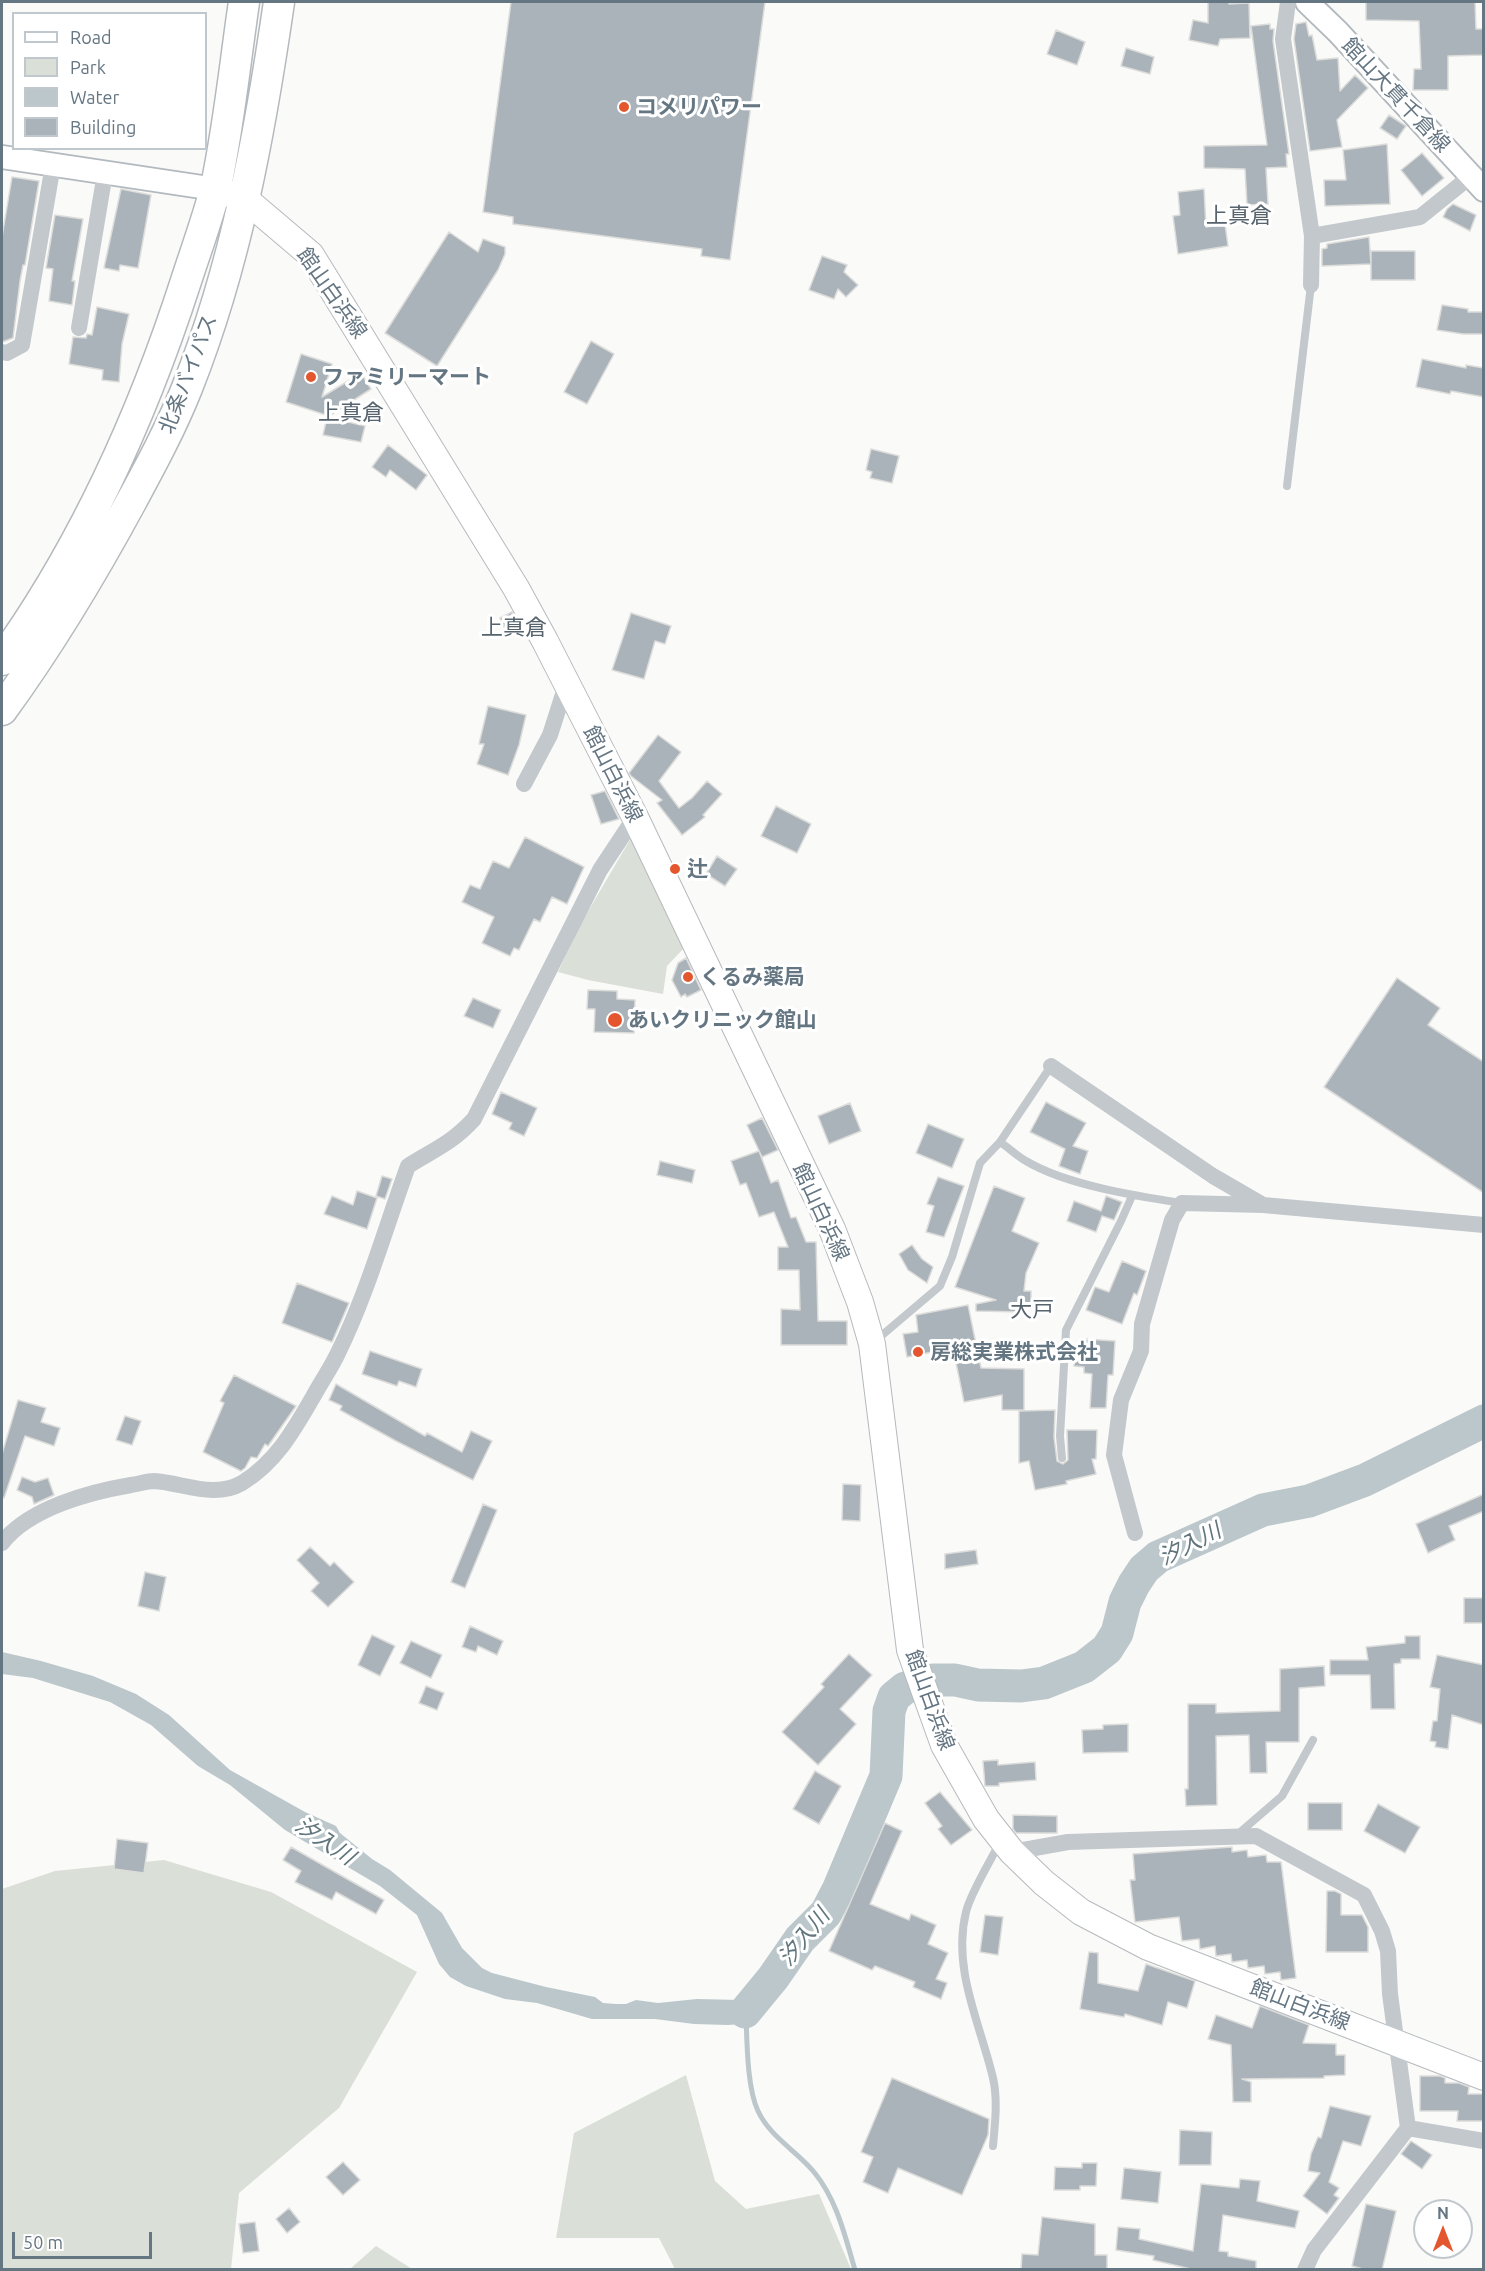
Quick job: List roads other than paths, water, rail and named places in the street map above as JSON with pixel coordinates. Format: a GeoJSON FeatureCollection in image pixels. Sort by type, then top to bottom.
{"type":"FeatureCollection","features":[{"type":"Feature","properties":{"kind":"highway","name":"北条バイパス"},"geometry":{"type":"LineString","coordinates":[[2,660],[62,566],[87,519],[136,417],[165,346],[215,189],[222,156],[244,2]]}},
{"type":"Feature","properties":{"kind":"highway","name":"北条バイパス"},"geometry":{"type":"LineString","coordinates":[[2,710],[39,657],[90,575],[168,430],[201,351],[245,199],[279,2]]}},
{"type":"Feature","properties":{"kind":"main road","name":"館山大貫千倉線"},"geometry":{"type":"LineString","coordinates":[[1307,2],[1338,32],[1477,183]]}},
{"type":"Feature","properties":{"kind":"main road"},"geometry":{"type":"LineString","coordinates":[[2,157],[215,189]]}},
{"type":"Feature","properties":{"kind":"main road","name":"館山白浜線"},"geometry":{"type":"LineString","coordinates":[[215,189],[245,199],[302,246],[321,270],[516,588],[567,682],[635,817],[832,1229],[860,1302],[872,1344],[910,1650],[944,1745],[986,1819],[1007,1846],[1044,1883],[1081,1912],[1148,1947],[1484,2077]]}},
{"type":"Feature","properties":{"kind":"street"},"geometry":{"type":"LineString","coordinates":[[1288,2],[1283,39],[1312,236],[1311,285]]}},
{"type":"Feature","properties":{"kind":"street"},"geometry":{"type":"LineString","coordinates":[[2,352],[7,353],[22,345],[53,165]]}},
{"type":"Feature","properties":{"kind":"street"},"geometry":{"type":"LineString","coordinates":[[79,328],[105,173]]}},
{"type":"Feature","properties":{"kind":"street"},"geometry":{"type":"LineString","coordinates":[[1312,236],[1420,217],[1477,183]]}},
{"type":"Feature","properties":{"kind":"street"},"geometry":{"type":"LineString","coordinates":[[524,784],[550,735],[567,682]]}},
{"type":"Feature","properties":{"kind":"street"},"geometry":{"type":"LineString","coordinates":[[2,1543],[7,1536],[37,1515],[102,1490],[153,1481],[219,1491],[230,1488],[241,1484],[264,1467],[281,1449],[337,1354],[358,1306],[408,1166],[444,1147],[461,1134],[474,1119],[600,870],[635,817]]}},
{"type":"Feature","properties":{"kind":"street"},"geometry":{"type":"LineString","coordinates":[[1051,1066],[1213,1176],[1263,1205]]}},
{"type":"Feature","properties":{"kind":"street"},"geometry":{"type":"LineString","coordinates":[[1135,1533],[1114,1455],[1120,1400],[1141,1351],[1142,1324],[1172,1220],[1182,1203],[1263,1205],[1484,1225]]}},
{"type":"Feature","properties":{"kind":"street"},"geometry":{"type":"LineString","coordinates":[[1007,1846],[1256,1836],[1364,1895],[1382,1931],[1388,1951],[1390,1994],[1408,2128],[1314,2250],[1305,2270]]}},
{"type":"Feature","properties":{"kind":"street"},"geometry":{"type":"LineString","coordinates":[[1408,2128],[1484,2141]]}},
{"type":"Feature","properties":{"kind":"lane"},"geometry":{"type":"LineString","coordinates":[[1287,486],[1311,285]]}},
{"type":"Feature","properties":{"kind":"lane"},"geometry":{"type":"LineString","coordinates":[[872,1344],[940,1286],[952,1257],[980,1163],[1000,1142],[1051,1066]]}},
{"type":"Feature","properties":{"kind":"lane"},"geometry":{"type":"LineString","coordinates":[[1000,1142],[1027,1162],[1059,1176],[1132,1196],[1182,1203]]}},
{"type":"Feature","properties":{"kind":"lane"},"geometry":{"type":"LineString","coordinates":[[1062,1458],[1060,1436],[1066,1330],[1132,1196]]}},
{"type":"Feature","properties":{"kind":"lane"},"geometry":{"type":"LineString","coordinates":[[1237,1835],[1282,1796],[1313,1740]]}},
{"type":"Feature","properties":{"kind":"lane"},"geometry":{"type":"LineString","coordinates":[[993,2146],[996,2106],[993,2080],[965,1981],[962,1943],[966,1911],[1007,1846]]}},
{"type":"Feature","properties":{"kind":"water"},"geometry":{"type":"Polygon","coordinates":[[[2,1652],[93,1676],[136,1694],[169,1715],[230,1770],[305,1812],[336,1826],[340,1833],[442,1913],[462,1948],[482,1968],[492,1973],[595,1997],[603,2003],[616,2004],[626,2004],[636,2000],[658,2003],[697,1999],[740,2000],[773,1978],[766,1994],[757,2003],[750,2017],[741,2024],[728,2025],[655,2019],[592,2019],[537,2003],[505,1999],[466,1986],[450,1977],[439,1964],[417,1915],[380,1886],[285,1830],[230,1785],[198,1766],[151,1725],[110,1702],[33,1678],[2,1674],[2,1652]]]}},
{"type":"Feature","properties":{"kind":"waterway","name":"汐入川"},"geometry":{"type":"LineString","coordinates":[[745,2012],[773,1978],[800,1939],[826,1913],[839,1888],[886,1776],[889,1711],[894,1697],[905,1688],[933,1680],[955,1680],[978,1685],[1021,1686],[1044,1683],[1084,1667],[1107,1649],[1117,1633],[1125,1602],[1134,1584],[1144,1569],[1158,1557],[1263,1510],[1309,1501],[1365,1480],[1484,1421]]}},
{"type":"Feature","properties":{"kind":"waterway"},"geometry":{"type":"LineString","coordinates":[[746,2015],[750,2078],[758,2111],[769,2129],[807,2164],[829,2194],[855,2270]]}},
{"type":"Feature","properties":{"kind":"place","name":"コメリパワー"},"geometry":{"type":"Point","coordinates":[624,107]}},
{"type":"Feature","properties":{"kind":"place","name":"ファミリーマート"},"geometry":{"type":"Point","coordinates":[311,377]}},
{"type":"Feature","properties":{"kind":"place","name":"辻"},"geometry":{"type":"Point","coordinates":[675,869]}},
{"type":"Feature","properties":{"kind":"place","name":"くるみ薬局"},"geometry":{"type":"Point","coordinates":[688,977]}},
{"type":"Feature","properties":{"kind":"place","name":"あいクリニック館山"},"geometry":{"type":"Point","coordinates":[615,1020]}},
{"type":"Feature","properties":{"kind":"place","name":"房総実業株式会社"},"geometry":{"type":"Point","coordinates":[918,1352]}},
{"type":"Feature","properties":{"kind":"district","name":"上真倉"},"geometry":{"type":"Point","coordinates":[1239,216]}},
{"type":"Feature","properties":{"kind":"district","name":"上真倉"},"geometry":{"type":"Point","coordinates":[351,413]}},
{"type":"Feature","properties":{"kind":"district","name":"上真倉"},"geometry":{"type":"Point","coordinates":[514,628]}},
{"type":"Feature","properties":{"kind":"district","name":"大戸"},"geometry":{"type":"Point","coordinates":[1032,1310]}}]}
